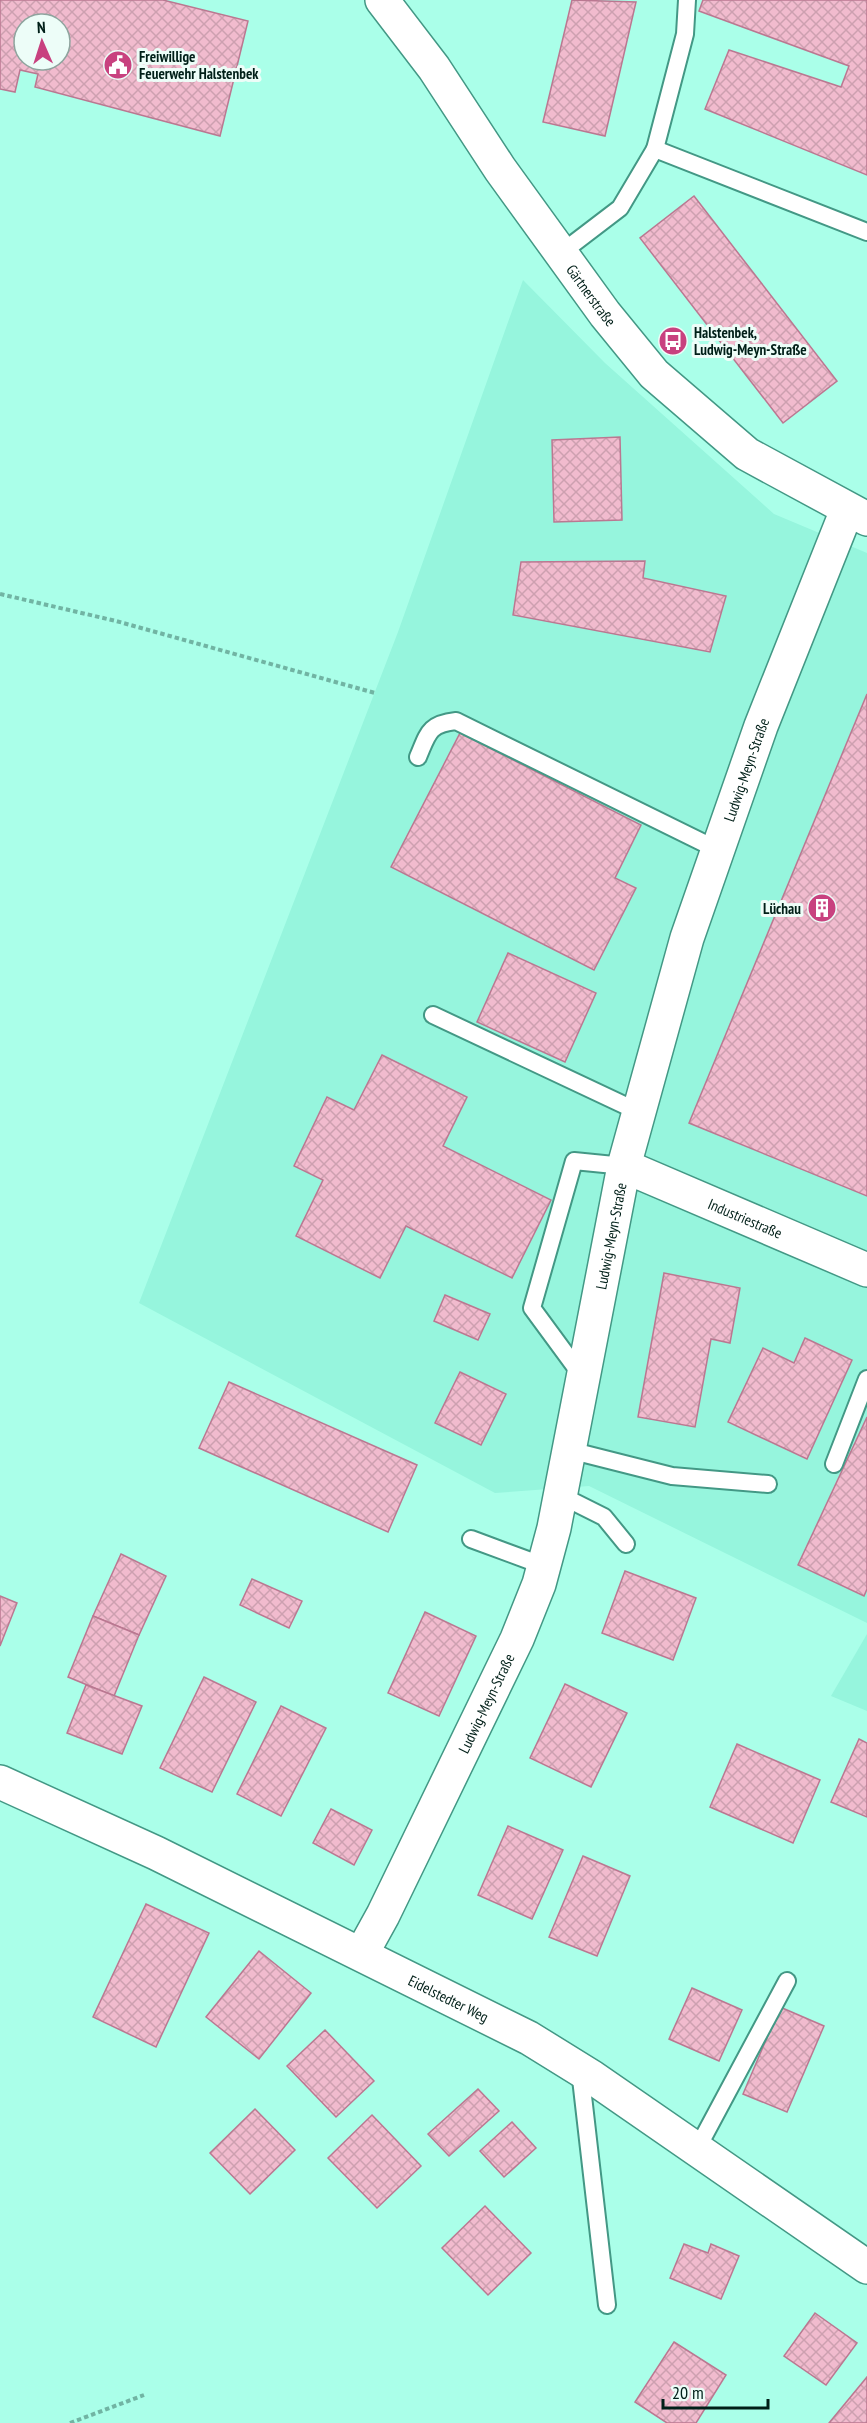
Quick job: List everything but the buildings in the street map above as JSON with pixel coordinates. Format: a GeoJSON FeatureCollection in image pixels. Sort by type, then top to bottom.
{"type":"FeatureCollection","features":[{"type":"Feature","properties":{"kind":"street","name":"Gärtnerstraße"},"geometry":{"type":"LineString","coordinates":[[382,0],[434,68],[500,168],[605,314],[654,374],[747,454],[857,514]]}},
{"type":"Feature","properties":{"kind":"street","name":"Ludwig-Meyn-Straße"},"geometry":{"type":"LineString","coordinates":[[362,1953],[388,1905],[517,1639],[544,1566],[561,1495],[624,1166],[687,938],[761,726],[857,514]]}},
{"type":"Feature","properties":{"kind":"street","name":"Industriestraße"},"geometry":{"type":"LineString","coordinates":[[624,1166],[867,1270]]}},
{"type":"Feature","properties":{"kind":"street","name":"Eidelstedter Weg"},"geometry":{"type":"LineString","coordinates":[[0,1782],[156,1853],[362,1953],[529,2038],[580,2069],[867,2267]]}},
{"type":"Feature","properties":{"kind":"lane"},"geometry":{"type":"LineString","coordinates":[[561,253],[620,208],[655,149],[685,34],[687,0]]}},
{"type":"Feature","properties":{"kind":"lane"},"geometry":{"type":"LineString","coordinates":[[655,149],[867,232]]}},
{"type":"Feature","properties":{"kind":"lane"},"geometry":{"type":"LineString","coordinates":[[418,757],[431,729],[441,723],[456,721],[718,849]]}},
{"type":"Feature","properties":{"kind":"lane"},"geometry":{"type":"LineString","coordinates":[[433,1015],[639,1112]]}},
{"type":"Feature","properties":{"kind":"lane"},"geometry":{"type":"LineString","coordinates":[[582,1376],[532,1308],[574,1161],[624,1166]]}},
{"type":"Feature","properties":{"kind":"lane"},"geometry":{"type":"LineString","coordinates":[[834,1464],[867,1379]]}},
{"type":"Feature","properties":{"kind":"lane"},"geometry":{"type":"LineString","coordinates":[[569,1450],[672,1476],[768,1484]]}},
{"type":"Feature","properties":{"kind":"lane"},"geometry":{"type":"LineString","coordinates":[[561,1495],[604,1517],[626,1544]]}},
{"type":"Feature","properties":{"kind":"lane"},"geometry":{"type":"LineString","coordinates":[[471,1539],[544,1566]]}},
{"type":"Feature","properties":{"kind":"lane"},"geometry":{"type":"LineString","coordinates":[[697,2149],[787,1981]]}},
{"type":"Feature","properties":{"kind":"lane"},"geometry":{"type":"LineString","coordinates":[[580,2069],[608,2305]]}},
{"type":"Feature","properties":{"kind":"path"},"geometry":{"type":"LineString","coordinates":[[0,594],[116,621],[375,693]]}},
{"type":"Feature","properties":{"kind":"path"},"geometry":{"type":"LineString","coordinates":[[70,2423],[144,2395]]}},
{"type":"Feature","properties":{"kind":"shaded area"},"geometry":{"type":"Polygon","coordinates":[[[523,280],[605,363],[774,514],[867,553],[867,1623],[589,1486],[495,1493],[139,1303],[398,632],[523,280]]]}},
{"type":"Feature","properties":{"kind":"shaded area"},"geometry":{"type":"Polygon","coordinates":[[[867,1634],[867,1711],[831,1696],[867,1634]]]}},
{"type":"Feature","properties":{"kind":"place","name":"Freiwillige Feuerwehr Halstenbek"},"geometry":{"type":"Point","coordinates":[118,65]}},
{"type":"Feature","properties":{"kind":"place","name":"Halstenbek, Ludwig-Meyn-Straße"},"geometry":{"type":"Point","coordinates":[673,341]}},
{"type":"Feature","properties":{"kind":"place","name":"Lüchau"},"geometry":{"type":"Point","coordinates":[822,908]}}]}
